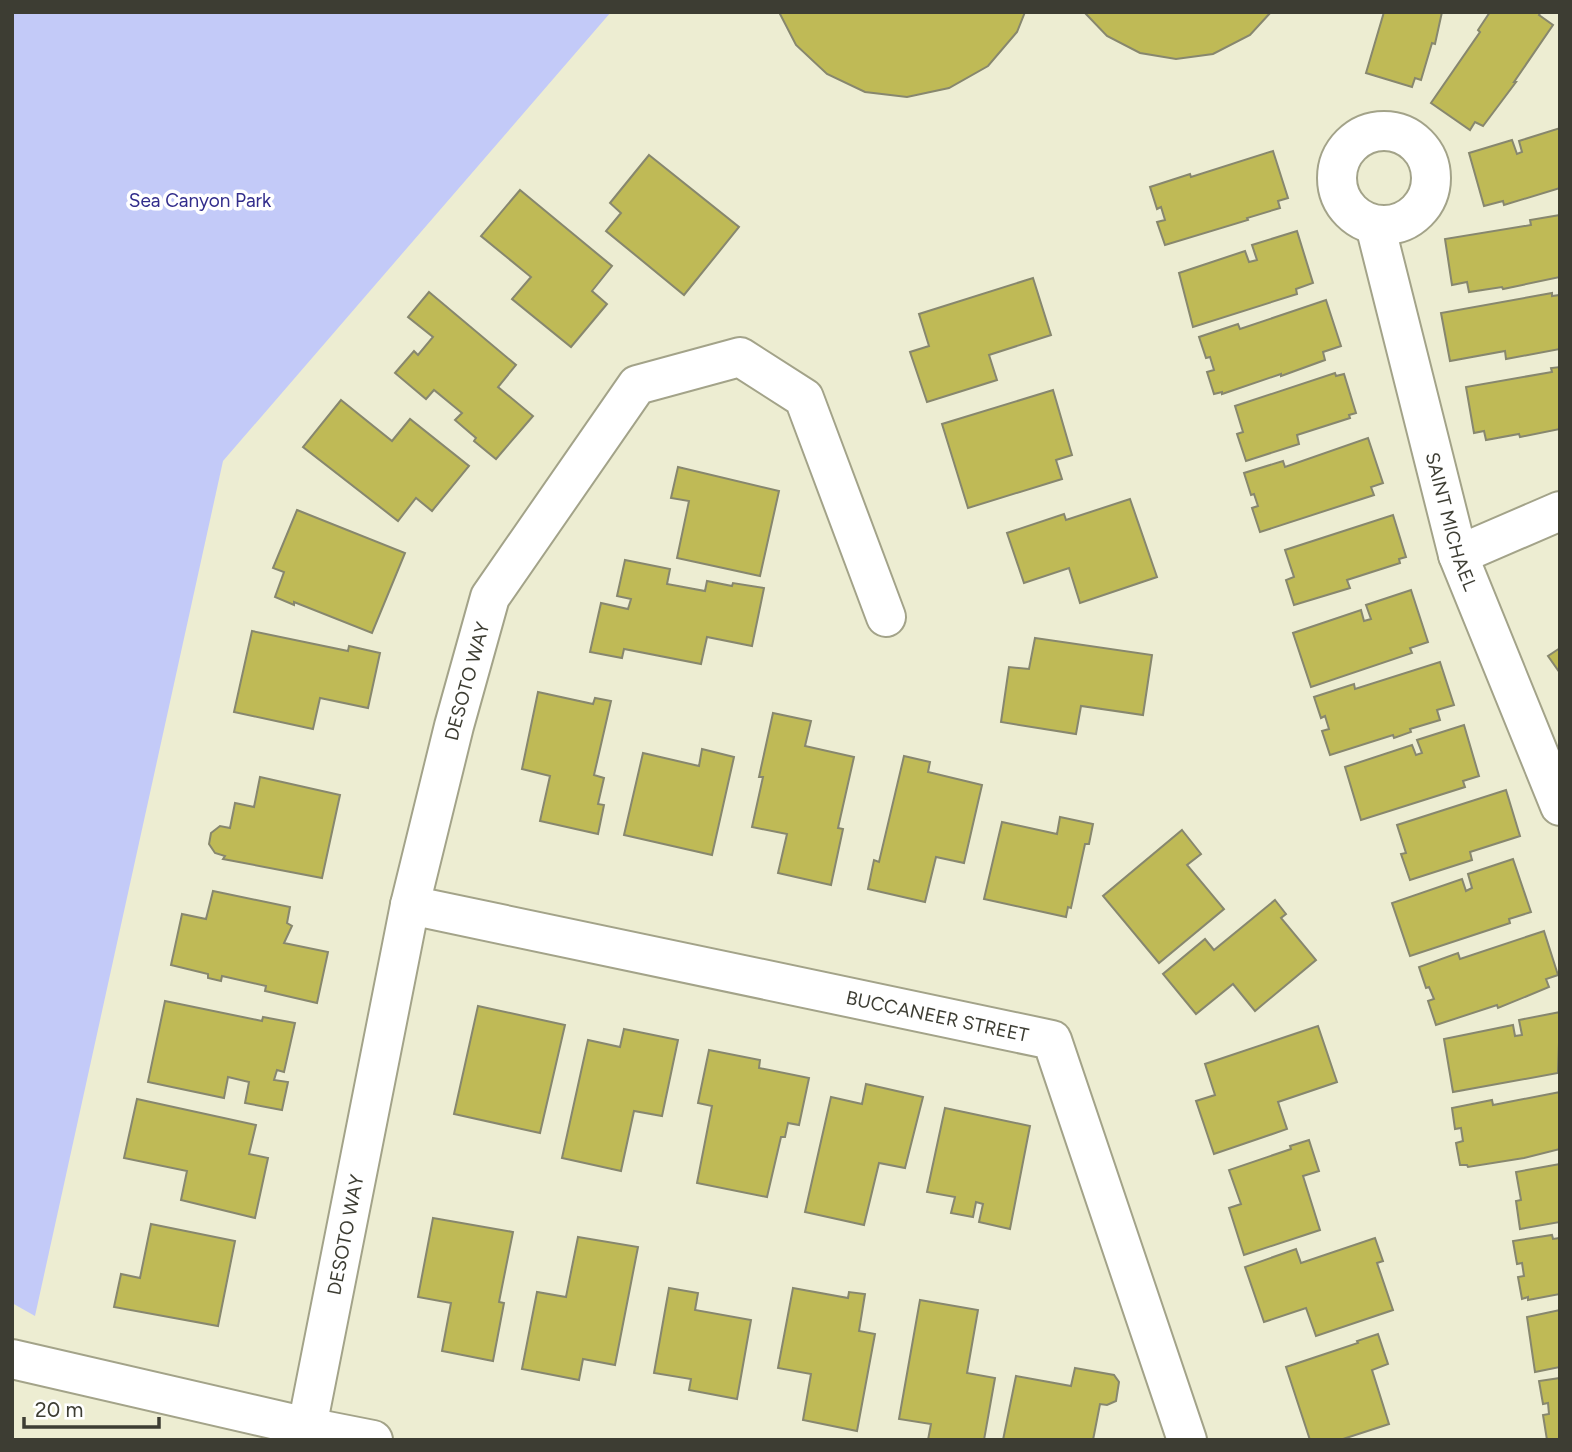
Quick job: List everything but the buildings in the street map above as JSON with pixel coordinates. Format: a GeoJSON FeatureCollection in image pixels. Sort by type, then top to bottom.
{"type":"FeatureCollection","features":[{"type":"Feature","properties":{"kind":"street","name":"SAINT MICHAEL"},"geometry":{"type":"LineString","coordinates":[[1375,225],[1458,555],[1560,806]]}},
{"type":"Feature","properties":{"kind":"street","name":"DESOTO WAY"},"geometry":{"type":"LineString","coordinates":[[307,1427],[410,905],[454,726],[490,597],[637,385],[740,357],[804,398],[886,617]]}},
{"type":"Feature","properties":{"kind":"street"},"geometry":{"type":"LineString","coordinates":[[1458,555],[1560,511]]}},
{"type":"Feature","properties":{"kind":"street","name":"BUCCANEER STREET"},"geometry":{"type":"LineString","coordinates":[[410,905],[1052,1040],[1187,1440]]}},
{"type":"Feature","properties":{"kind":"street"},"geometry":{"type":"LineString","coordinates":[[12,1359],[373,1440]]}},
{"type":"Feature","properties":{"kind":"green space","name":"Sea Canyon Park"},"geometry":{"type":"Polygon","coordinates":[[[12,12],[611,12],[223,461],[35,1316],[12,1303],[12,12]]]}}]}
